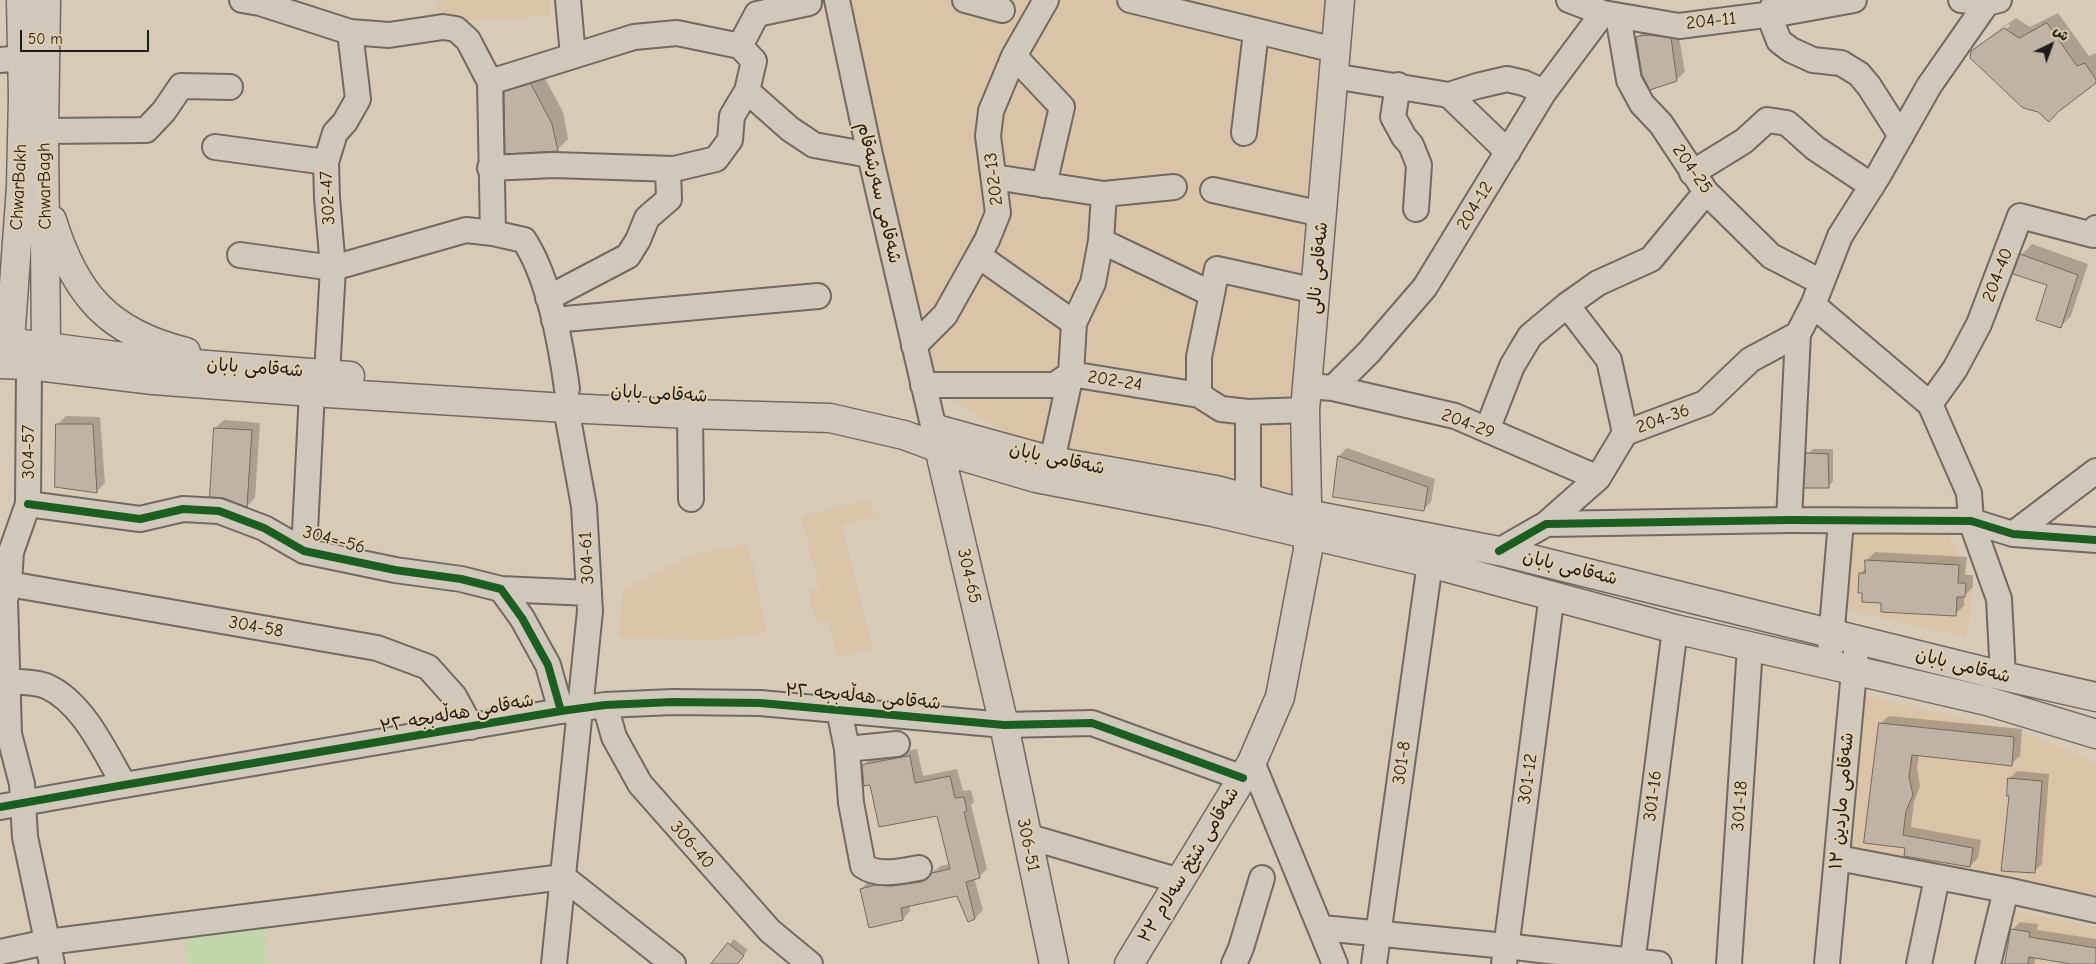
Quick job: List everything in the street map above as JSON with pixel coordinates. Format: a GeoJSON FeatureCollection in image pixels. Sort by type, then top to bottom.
{"type":"FeatureCollection","features":[{"type":"Feature","properties":{"kind":"main road","name":"ChwarBakh"},"geometry":{"type":"LineString","coordinates":[[3,349],[33,191],[11,59],[20,0]]}},
{"type":"Feature","properties":{"kind":"main road","name":"ChwarBagh"},"geometry":{"type":"LineString","coordinates":[[38,356],[33,191],[44,132],[46,0]]}},
{"type":"Feature","properties":{"kind":"main road","name":"شەقامی نالی"},"geometry":{"type":"LineString","coordinates":[[1307,525],[1315,395],[1316,291],[1340,0]]}},
{"type":"Feature","properties":{"kind":"main road"},"geometry":{"type":"LineString","coordinates":[[0,224],[33,191],[79,283],[102,312],[122,327],[145,339],[172,348],[313,379]]}},
{"type":"Feature","properties":{"kind":"main road","name":"شەقامی بابان"},"geometry":{"type":"LineString","coordinates":[[3,349],[38,356],[155,361],[313,379],[566,399],[830,402],[937,438],[1248,497],[1307,525],[1499,551],[2003,676],[2096,696]]}},
{"type":"Feature","properties":{"kind":"main road"},"geometry":{"type":"LineString","coordinates":[[566,399],[690,414],[830,418],[904,435],[937,438],[1036,478],[1213,512],[1307,525],[1430,562],[1675,629],[1988,701],[2096,734]]}},
{"type":"Feature","properties":{"kind":"main road","name":"304-65"},"geometry":{"type":"LineString","coordinates":[[937,438],[1004,725]]}},
{"type":"Feature","properties":{"kind":"main road","name":"شەقامی شێخ سەلام ٣٣"},"geometry":{"type":"LineString","coordinates":[[1129,964],[1247,770],[1280,696],[1307,559],[1307,525]]}},
{"type":"Feature","properties":{"kind":"main road","name":"306-51"},"geometry":{"type":"LineString","coordinates":[[1004,725],[1054,964]]}},
{"type":"Feature","properties":{"kind":"street"},"geometry":{"type":"LineString","coordinates":[[568,0],[574,56]]}},
{"type":"Feature","properties":{"kind":"street"},"geometry":{"type":"LineString","coordinates":[[740,46],[757,14],[809,3],[809,0]]}},
{"type":"Feature","properties":{"kind":"street"},"geometry":{"type":"LineString","coordinates":[[965,0],[1002,10]]}},
{"type":"Feature","properties":{"kind":"street","name":"202-13"},"geometry":{"type":"LineString","coordinates":[[914,346],[945,315],[979,256],[998,213],[988,136],[991,111],[1014,56],[1046,0]]}},
{"type":"Feature","properties":{"kind":"street"},"geometry":{"type":"LineString","coordinates":[[1130,0],[1256,32],[1334,63],[1398,85],[1449,95],[1507,79],[1524,83],[1544,92]]}},
{"type":"Feature","properties":{"kind":"street","name":"204-11"},"geometry":{"type":"LineString","coordinates":[[1569,0],[1679,26],[1772,7],[1854,0]]}},
{"type":"Feature","properties":{"kind":"street"},"geometry":{"type":"LineString","coordinates":[[1961,0],[1993,2]]}},
{"type":"Feature","properties":{"kind":"street"},"geometry":{"type":"LineString","coordinates":[[240,255],[333,268],[466,230],[493,233],[490,168],[490,82],[468,40],[456,29],[443,27],[389,35],[350,32],[254,1]]}},
{"type":"Feature","properties":{"kind":"street","name":"شەقامی سەرشەقام"},"geometry":{"type":"LineString","coordinates":[[842,1],[870,156],[937,438]]}},
{"type":"Feature","properties":{"kind":"street"},"geometry":{"type":"LineString","coordinates":[[1789,520],[1798,334],[1814,305],[1821,282],[1840,236],[1872,186],[1929,86],[1993,2]]}},
{"type":"Feature","properties":{"kind":"street"},"geometry":{"type":"LineString","coordinates":[[1772,7],[1779,40],[1791,50],[1814,60],[1841,63],[1858,74],[1869,86],[1901,136]]}},
{"type":"Feature","properties":{"kind":"street","name":"204-12"},"geometry":{"type":"LineString","coordinates":[[1315,395],[1369,352],[1425,287],[1544,92],[1620,12]]}},
{"type":"Feature","properties":{"kind":"street","name":"204-25"},"geometry":{"type":"LineString","coordinates":[[1620,12],[1630,80],[1642,104],[1661,124],[1706,192],[1771,256],[1821,282]]}},
{"type":"Feature","properties":{"kind":"street","name":"302-47"},"geometry":{"type":"LineString","coordinates":[[304,550],[313,379],[333,268],[326,162],[335,133],[345,122],[358,99],[350,32]]}},
{"type":"Feature","properties":{"kind":"street"},"geometry":{"type":"LineString","coordinates":[[490,82],[634,37],[677,32],[740,46],[754,61],[747,91],[732,116],[730,140],[716,159],[674,169],[554,165],[490,168]]}},
{"type":"Feature","properties":{"kind":"street"},"geometry":{"type":"LineString","coordinates":[[1244,133],[1256,32]]}},
{"type":"Feature","properties":{"kind":"street"},"geometry":{"type":"LineString","coordinates":[[1014,56],[1062,108],[1044,185]]}},
{"type":"Feature","properties":{"kind":"street"},"geometry":{"type":"LineString","coordinates":[[1398,85],[1394,117],[1404,137],[1411,145],[1419,165],[1416,208]]}},
{"type":"Feature","properties":{"kind":"street"},"geometry":{"type":"LineString","coordinates":[[44,132],[146,130],[164,111],[181,86],[230,87]]}},
{"type":"Feature","properties":{"kind":"street"},"geometry":{"type":"LineString","coordinates":[[747,91],[790,129],[814,145],[870,156]]}},
{"type":"Feature","properties":{"kind":"street"},"geometry":{"type":"LineString","coordinates":[[1449,95],[1508,152]]}},
{"type":"Feature","properties":{"kind":"street"},"geometry":{"type":"LineString","coordinates":[[1692,172],[1744,141],[1767,120],[1787,123],[1815,148],[1872,186]]}},
{"type":"Feature","properties":{"kind":"street"},"geometry":{"type":"LineString","coordinates":[[215,147],[326,162]]}},
{"type":"Feature","properties":{"kind":"street"},"geometry":{"type":"LineString","coordinates":[[552,309],[628,256],[638,240],[647,218],[669,199],[668,168]]}},
{"type":"Feature","properties":{"kind":"street"},"geometry":{"type":"LineString","coordinates":[[994,177],[1104,194],[1174,187]]}},
{"type":"Feature","properties":{"kind":"street"},"geometry":{"type":"LineString","coordinates":[[1213,190],[1322,214]]}},
{"type":"Feature","properties":{"kind":"street"},"geometry":{"type":"LineString","coordinates":[[1487,430],[1512,366],[1530,336],[1567,305],[1598,283],[1650,259],[1706,192]]}},
{"type":"Feature","properties":{"kind":"street"},"geometry":{"type":"LineString","coordinates":[[1052,461],[1071,374],[1074,323],[1093,283],[1101,241],[1104,194]]}},
{"type":"Feature","properties":{"kind":"street","name":"204-40"},"geometry":{"type":"LineString","coordinates":[[1930,404],[1954,369],[1979,324],[2020,216],[2093,235],[2096,228]]}},
{"type":"Feature","properties":{"kind":"street","name":"304-61"},"geometry":{"type":"LineString","coordinates":[[493,233],[524,240],[530,250],[552,309],[563,360],[566,399],[584,506],[590,611],[570,710],[563,877],[554,964]]}},
{"type":"Feature","properties":{"kind":"street"},"geometry":{"type":"LineString","coordinates":[[1101,241],[1212,294]]}},
{"type":"Feature","properties":{"kind":"street"},"geometry":{"type":"LineString","coordinates":[[979,256],[1074,323]]}},
{"type":"Feature","properties":{"kind":"street"},"geometry":{"type":"LineString","coordinates":[[1199,395],[1199,357],[1217,269],[1316,291]]}},
{"type":"Feature","properties":{"kind":"street"},"geometry":{"type":"LineString","coordinates":[[552,309],[818,296]]}},
{"type":"Feature","properties":{"kind":"street"},"geometry":{"type":"LineString","coordinates":[[1567,305],[1609,360],[1625,433]]}},
{"type":"Feature","properties":{"kind":"street"},"geometry":{"type":"LineString","coordinates":[[1814,305],[1930,404],[1969,492],[1971,521],[1999,599],[2003,676]]}},
{"type":"Feature","properties":{"kind":"street","name":"204-36"},"geometry":{"type":"LineString","coordinates":[[1499,551],[1546,524],[1598,478],[1625,433],[1706,403],[1750,360],[1798,334]]}},
{"type":"Feature","properties":{"kind":"street","name":"304-57"},"geometry":{"type":"LineString","coordinates":[[38,356],[28,504],[6,553],[9,584],[5,600],[4,735],[22,784],[25,837],[49,953]]}},
{"type":"Feature","properties":{"kind":"street","name":"202-24"},"geometry":{"type":"LineString","coordinates":[[923,384],[1054,386],[1071,374],[1199,395],[1221,409],[1248,412],[1315,395]]}},
{"type":"Feature","properties":{"kind":"street","name":"204-29"},"geometry":{"type":"LineString","coordinates":[[1315,395],[1456,416],[1598,478]]}},
{"type":"Feature","properties":{"kind":"street"},"geometry":{"type":"LineString","coordinates":[[1248,412],[1248,497]]}},
{"type":"Feature","properties":{"kind":"street"},"geometry":{"type":"LineString","coordinates":[[690,414],[691,499]]}},
{"type":"Feature","properties":{"kind":"street"},"geometry":{"type":"LineString","coordinates":[[2013,534],[2096,471]]}},
{"type":"Feature","properties":{"kind":"street","name":"304=-56"},"geometry":{"type":"LineString","coordinates":[[28,504],[140,519],[183,509],[219,511],[264,528],[304,550],[395,570],[461,579],[501,589],[589,593]]}},
{"type":"Feature","properties":{"kind":"street"},"geometry":{"type":"LineString","coordinates":[[1546,524],[1789,520],[1971,521],[2013,534],[2096,540]]}},
{"type":"Feature","properties":{"kind":"street","name":"شەقامی ماردین ١٣"},"geometry":{"type":"LineString","coordinates":[[1827,964],[1838,858],[1841,667],[1844,636],[1841,521]]}},
{"type":"Feature","properties":{"kind":"street","name":"301-8"},"geometry":{"type":"LineString","coordinates":[[1374,964],[1430,562]]}},
{"type":"Feature","properties":{"kind":"street","name":"304-58"},"geometry":{"type":"LineString","coordinates":[[9,584],[377,648],[428,667],[454,696],[471,727]]}},
{"type":"Feature","properties":{"kind":"street"},"geometry":{"type":"LineString","coordinates":[[501,589],[522,618],[570,710]]}},
{"type":"Feature","properties":{"kind":"street","name":"301-12"},"geometry":{"type":"LineString","coordinates":[[1505,955],[1552,594]]}},
{"type":"Feature","properties":{"kind":"street","name":"301-16"},"geometry":{"type":"LineString","coordinates":[[1632,962],[1675,629]]}},
{"type":"Feature","properties":{"kind":"street","name":"301-18"},"geometry":{"type":"LineString","coordinates":[[1729,964],[1750,647]]}},
{"type":"Feature","properties":{"kind":"street"},"geometry":{"type":"LineString","coordinates":[[4,682],[45,685],[60,695],[78,712],[92,730],[124,785]]}},
{"type":"Feature","properties":{"kind":"street","name":"شەقامی هەڵەبجە ٣٢"},"geometry":{"type":"LineString","coordinates":[[0,808],[124,785],[570,710],[605,705],[672,702],[760,703],[1004,725],[1092,723],[1247,770]]}},
{"type":"Feature","properties":{"kind":"street","name":"306-40"},"geometry":{"type":"LineString","coordinates":[[605,705],[614,737],[640,784],[770,931],[810,964]]}},
{"type":"Feature","properties":{"kind":"street"},"geometry":{"type":"LineString","coordinates":[[839,710],[847,749],[851,803],[863,866],[871,871],[897,872],[918,868]]}},
{"type":"Feature","properties":{"kind":"street"},"geometry":{"type":"LineString","coordinates":[[847,749],[897,744]]}},
{"type":"Feature","properties":{"kind":"street"},"geometry":{"type":"LineString","coordinates":[[1247,770],[1322,928],[1335,964]]}},
{"type":"Feature","properties":{"kind":"street"},"geometry":{"type":"LineString","coordinates":[[1026,836],[1180,881]]}},
{"type":"Feature","properties":{"kind":"street"},"geometry":{"type":"LineString","coordinates":[[1838,858],[2006,890],[2096,910]]}},
{"type":"Feature","properties":{"kind":"street"},"geometry":{"type":"LineString","coordinates":[[0,952],[49,953],[563,877],[674,964]]}},
{"type":"Feature","properties":{"kind":"street"},"geometry":{"type":"LineString","coordinates":[[1234,964],[1241,948],[1262,878]]}},
{"type":"Feature","properties":{"kind":"street"},"geometry":{"type":"LineString","coordinates":[[1919,964],[1937,878]]}},
{"type":"Feature","properties":{"kind":"street"},"geometry":{"type":"LineString","coordinates":[[1988,964],[2006,890]]}},
{"type":"Feature","properties":{"kind":"street"},"geometry":{"type":"LineString","coordinates":[[1322,928],[1505,955],[1659,964]]}},
{"type":"Feature","properties":{"kind":"shaded area"},"geometry":{"type":"Polygon","coordinates":[[[436,0],[549,0],[549,16],[460,21],[439,11],[436,0]]]}},
{"type":"Feature","properties":{"kind":"shaded area"},"geometry":{"type":"Polygon","coordinates":[[[837,0],[1340,0],[1307,514],[1052,461],[956,402],[923,385],[837,0]]]}},
{"type":"Feature","properties":{"kind":"shaded area"},"geometry":{"type":"Polygon","coordinates":[[[870,499],[874,517],[842,525],[873,649],[838,658],[828,620],[816,623],[808,591],[819,588],[801,516],[870,499]]]}},
{"type":"Feature","properties":{"kind":"shaded area"},"geometry":{"type":"Polygon","coordinates":[[[1851,527],[1946,530],[1973,585],[1967,637],[1848,610],[1851,527]]]}},
{"type":"Feature","properties":{"kind":"shaded area"},"geometry":{"type":"Polygon","coordinates":[[[748,545],[767,632],[708,640],[619,637],[623,590],[695,554],[748,545]]]}},
{"type":"Feature","properties":{"kind":"shaded area"},"geometry":{"type":"Polygon","coordinates":[[[1862,694],[2036,737],[2096,764],[2096,899],[1850,851],[1862,694]]]}},
{"type":"Feature","properties":{"kind":"shaded area"},"geometry":{"type":"Polygon","coordinates":[[[2012,911],[2096,927],[2096,964],[2004,964],[2012,911]]]}},
{"type":"Feature","properties":{"kind":"green space"},"geometry":{"type":"Polygon","coordinates":[[[264,928],[269,964],[188,964],[185,937],[264,928]]]}},
{"type":"Feature","properties":{"kind":"building"},"geometry":{"type":"Polygon","coordinates":[[[2047,23],[2077,66],[2085,63],[2096,80],[2096,83],[2058,112],[2049,122],[2038,112],[2023,108],[1970,58],[1971,51],[2004,28],[2019,38],[2047,23]]]}},
{"type":"Feature","properties":{"kind":"building"},"geometry":{"type":"Polygon","coordinates":[[[1649,35],[1671,38],[1677,81],[1650,90],[1642,75],[1636,37],[1649,35]]]}},
{"type":"Feature","properties":{"kind":"building"},"geometry":{"type":"Polygon","coordinates":[[[531,84],[552,124],[558,151],[505,154],[504,92],[531,84]]]}},
{"type":"Feature","properties":{"kind":"building"},"geometry":{"type":"Polygon","coordinates":[[[2020,254],[2078,275],[2061,328],[2036,320],[2047,285],[2013,274],[2020,254]]]}},
{"type":"Feature","properties":{"kind":"building"},"geometry":{"type":"Polygon","coordinates":[[[56,424],[93,424],[97,493],[55,487],[56,424]]]}},
{"type":"Feature","properties":{"kind":"building"},"geometry":{"type":"Polygon","coordinates":[[[214,428],[252,430],[247,507],[224,498],[210,497],[214,428]]]}},
{"type":"Feature","properties":{"kind":"building"},"geometry":{"type":"Polygon","coordinates":[[[1806,453],[1828,454],[1829,488],[1804,488],[1806,453]]]}},
{"type":"Feature","properties":{"kind":"building"},"geometry":{"type":"Polygon","coordinates":[[[1338,456],[1428,487],[1424,511],[1333,497],[1338,456]]]}},
{"type":"Feature","properties":{"kind":"building"},"geometry":{"type":"Polygon","coordinates":[[[1865,560],[1959,565],[1958,583],[1966,583],[1965,597],[1957,597],[1956,616],[1881,612],[1881,603],[1862,602],[1862,593],[1858,593],[1859,573],[1865,573],[1865,560]]]}},
{"type":"Feature","properties":{"kind":"building"},"geometry":{"type":"Polygon","coordinates":[[[1879,723],[2014,737],[2012,766],[1912,755],[1909,777],[1913,795],[1906,811],[1903,835],[1973,848],[1970,867],[1904,856],[1905,848],[1864,843],[1879,723]]]}},
{"type":"Feature","properties":{"kind":"building"},"geometry":{"type":"Polygon","coordinates":[[[910,756],[915,783],[950,776],[955,798],[964,797],[967,811],[964,812],[980,878],[966,882],[975,919],[968,922],[957,896],[901,908],[903,920],[869,928],[860,889],[876,885],[891,886],[921,882],[932,873],[950,869],[937,816],[879,827],[870,785],[864,786],[862,765],[910,756]]]}},
{"type":"Feature","properties":{"kind":"building"},"geometry":{"type":"Polygon","coordinates":[[[2008,778],[2042,781],[2035,873],[2001,871],[2009,796],[2007,796],[2008,778]]]}},
{"type":"Feature","properties":{"kind":"building"},"geometry":{"type":"Polygon","coordinates":[[[2011,929],[2030,932],[2029,937],[2096,948],[2096,964],[2071,964],[2029,957],[2028,964],[2005,964],[2011,929]]]}},
{"type":"Feature","properties":{"kind":"building"},"geometry":{"type":"Polygon","coordinates":[[[728,943],[744,956],[737,964],[711,964],[728,943]]]}},
{"type":"Feature","properties":{"kind":"cycle path"},"geometry":{"type":"LineString","coordinates":[[28,504],[140,519],[183,509],[219,511],[264,528],[304,551],[395,570],[461,579],[501,589],[522,618],[548,665],[561,711]]}},
{"type":"Feature","properties":{"kind":"cycle path"},"geometry":{"type":"LineString","coordinates":[[1499,551],[1546,524],[1789,520],[1971,521],[2013,534],[2096,540]]}},
{"type":"Feature","properties":{"kind":"cycle path"},"geometry":{"type":"LineString","coordinates":[[0,807],[561,711],[605,705],[673,702],[760,703],[1004,725],[1092,723],[1243,778]]}}]}
